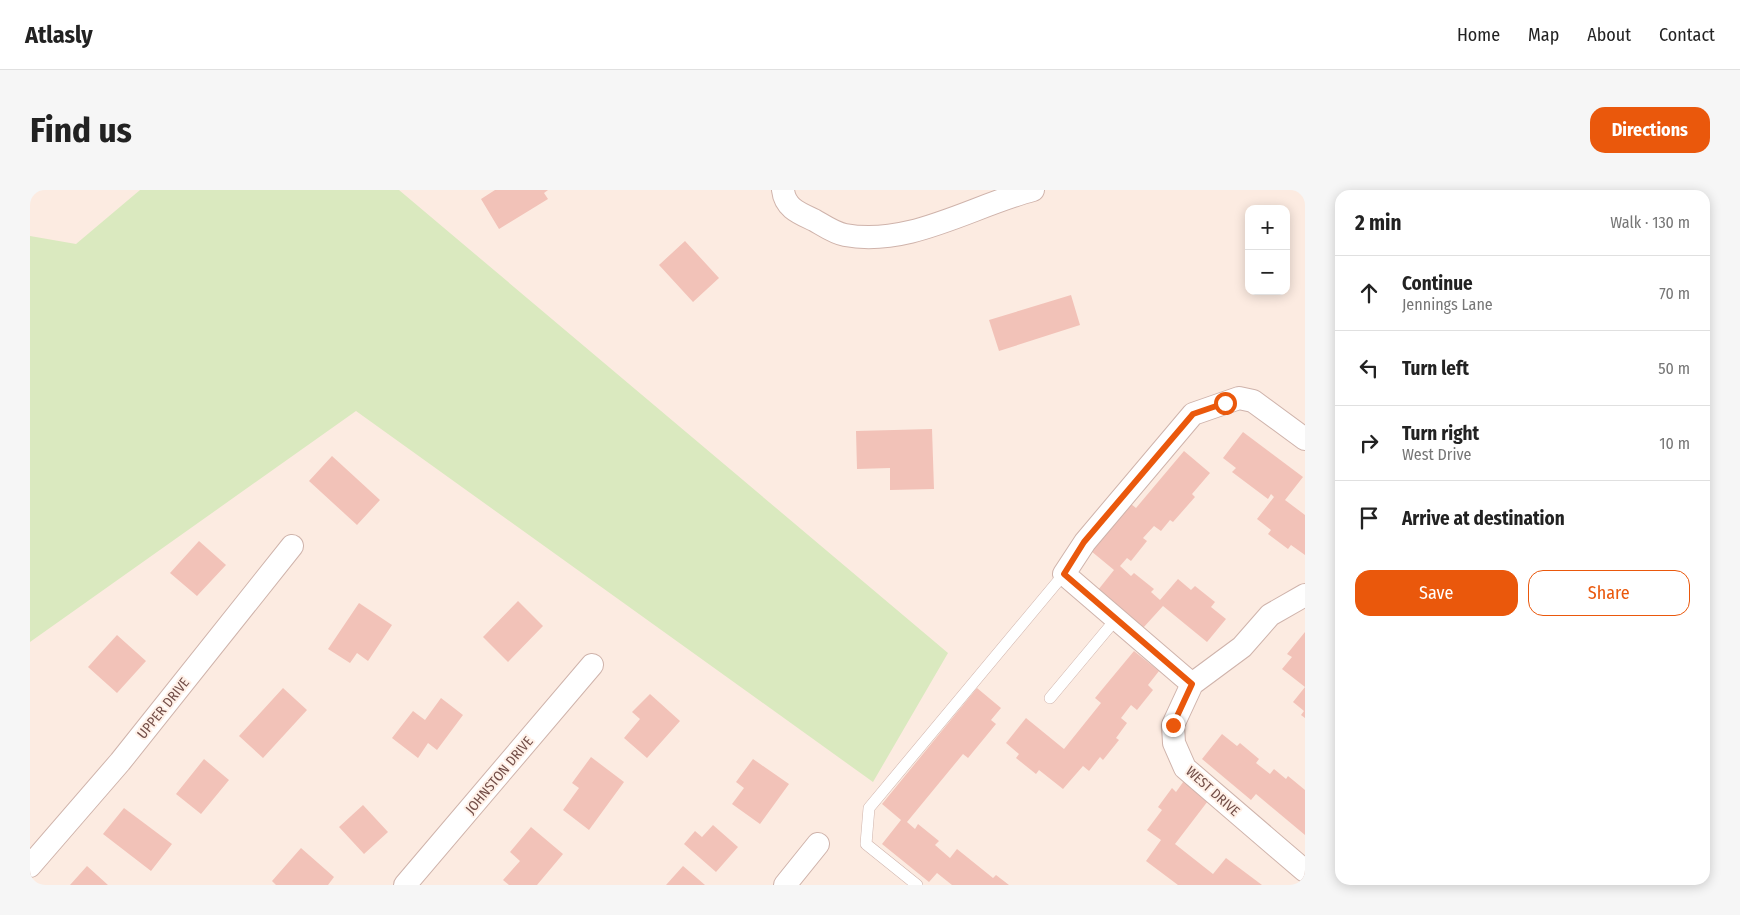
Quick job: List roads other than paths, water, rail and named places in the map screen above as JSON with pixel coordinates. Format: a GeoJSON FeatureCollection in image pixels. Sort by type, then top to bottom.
{"type":"FeatureCollection","features":[{"type":"Feature","properties":{"kind":"street"},"geometry":{"type":"LineString","coordinates":[[783,190],[784,198],[794,210],[843,235],[884,237],[916,230],[1033,190]]}},
{"type":"Feature","properties":{"kind":"street"},"geometry":{"type":"LineString","coordinates":[[1192,684],[1064,574],[1084,542],[1193,414],[1240,398],[1253,401],[1305,438]]}},
{"type":"Feature","properties":{"kind":"street","name":"UPPER DRIVE"},"geometry":{"type":"LineString","coordinates":[[30,866],[120,762],[292,546]]}},
{"type":"Feature","properties":{"kind":"street","name":"WEST DRIVE"},"geometry":{"type":"LineString","coordinates":[[1305,595],[1270,615],[1242,647],[1192,684],[1173,725],[1174,743],[1185,768],[1305,871]]}},
{"type":"Feature","properties":{"kind":"street","name":"JOHNSTON DRIVE"},"geometry":{"type":"LineString","coordinates":[[405,885],[592,665]]}},
{"type":"Feature","properties":{"kind":"street"},"geometry":{"type":"LineString","coordinates":[[785,885],[818,844]]}},
{"type":"Feature","properties":{"kind":"lane"},"geometry":{"type":"LineString","coordinates":[[917,885],[866,844],[869,808],[1064,574]]}},
{"type":"Feature","properties":{"kind":"lane"},"geometry":{"type":"LineString","coordinates":[[1050,698],[1116,619]]}}]}
